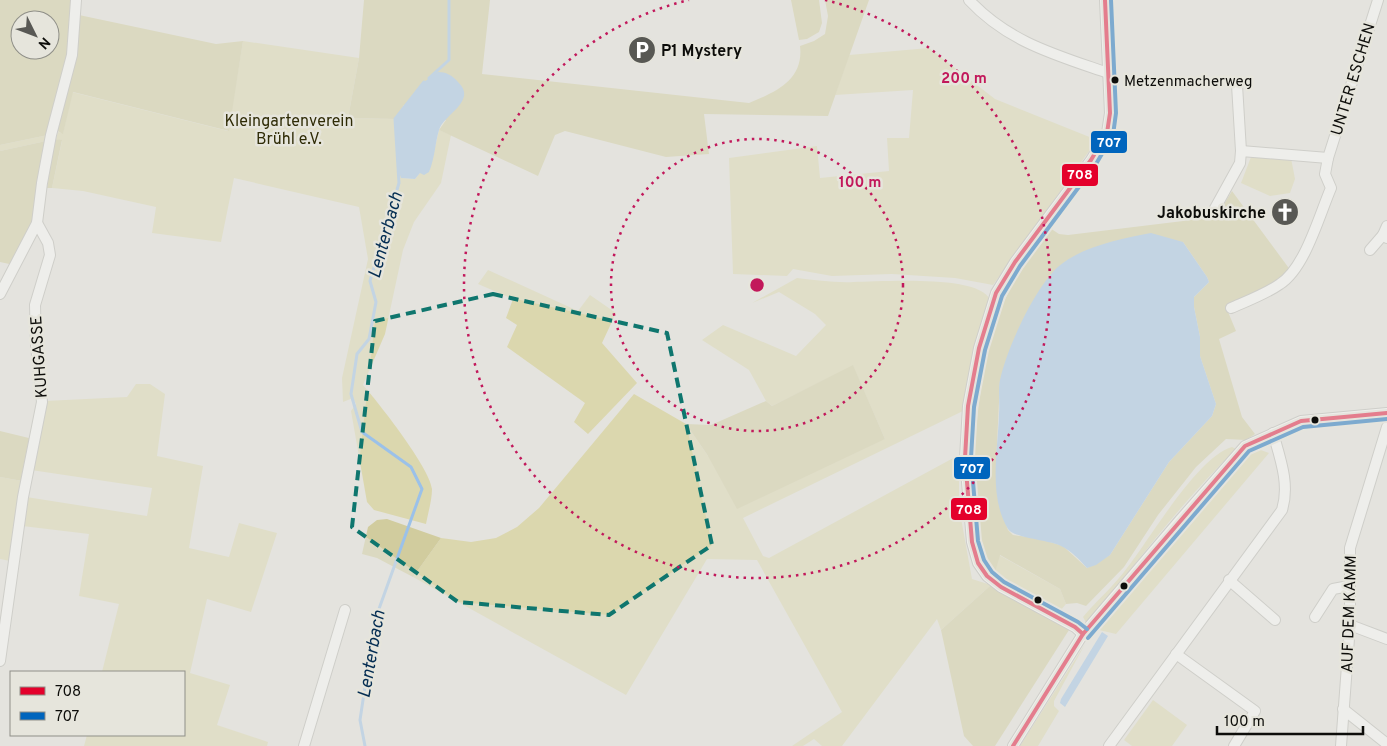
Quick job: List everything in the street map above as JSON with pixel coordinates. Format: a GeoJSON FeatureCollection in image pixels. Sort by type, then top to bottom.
{"type":"FeatureCollection","features":[{"type":"Feature","properties":{"kind":"street"},"geometry":{"type":"LineString","coordinates":[[0,294],[37,223],[42,183],[52,131],[72,55],[76,0]]}},
{"type":"Feature","properties":{"kind":"street"},"geometry":{"type":"LineString","coordinates":[[969,0],[992,24],[1037,49],[1108,73]]}},
{"type":"Feature","properties":{"kind":"street"},"geometry":{"type":"LineString","coordinates":[[1083,634],[1075,627],[1001,587],[987,576],[978,563],[972,542],[965,458],[971,391],[978,348],[987,316],[1005,278],[1102,144],[1110,113],[1105,0]]}},
{"type":"Feature","properties":{"kind":"street","name":"UNTER ESCHEN"},"geometry":{"type":"LineString","coordinates":[[1231,308],[1280,284],[1292,274],[1301,258],[1331,188],[1325,174],[1328,158],[1378,0]]}},
{"type":"Feature","properties":{"kind":"street"},"geometry":{"type":"LineString","coordinates":[[1213,212],[1240,163],[1237,85]]}},
{"type":"Feature","properties":{"kind":"street","name":"UNTER ESCHEN"},"geometry":{"type":"LineString","coordinates":[[1241,151],[1328,158]]}},
{"type":"Feature","properties":{"kind":"street","name":"KUHGASSE"},"geometry":{"type":"LineString","coordinates":[[0,661],[23,497],[42,402],[36,345],[35,305],[50,255],[48,243],[37,223]]}},
{"type":"Feature","properties":{"kind":"street"},"geometry":{"type":"LineString","coordinates":[[1370,250],[1385,233]]}},
{"type":"Feature","properties":{"kind":"street"},"geometry":{"type":"LineString","coordinates":[[1013,746],[1083,634],[1246,446],[1301,420],[1387,413]]}},
{"type":"Feature","properties":{"kind":"street","name":"AUF DEM KAMM"},"geometry":{"type":"LineString","coordinates":[[1341,746],[1350,625],[1350,548],[1387,427]]}},
{"type":"Feature","properties":{"kind":"street"},"geometry":{"type":"LineString","coordinates":[[1109,746],[1282,510],[1286,497],[1283,470],[1273,433]]}},
{"type":"Feature","properties":{"kind":"street"},"geometry":{"type":"LineString","coordinates":[[1229,580],[1275,620]]}},
{"type":"Feature","properties":{"kind":"street"},"geometry":{"type":"LineString","coordinates":[[1316,617],[1333,590],[1349,586]]}},
{"type":"Feature","properties":{"kind":"street"},"geometry":{"type":"LineString","coordinates":[[304,746],[345,610]]}},
{"type":"Feature","properties":{"kind":"street"},"geometry":{"type":"LineString","coordinates":[[1350,625],[1387,639]]}},
{"type":"Feature","properties":{"kind":"street"},"geometry":{"type":"LineString","coordinates":[[1176,654],[1255,711],[1234,746]]}},
{"type":"Feature","properties":{"kind":"street"},"geometry":{"type":"LineString","coordinates":[[1343,709],[1387,744]]}},
{"type":"Feature","properties":{"kind":"highlighted area"},"geometry":{"type":"Polygon","coordinates":[[[493,294],[667,333],[712,545],[609,615],[458,602],[352,527],[375,321],[493,294]]]}},
{"type":"Feature","properties":{"kind":"green space","name":"Kleingartenverein Brühl e.V."},"geometry":{"type":"Polygon","coordinates":[[[243,41],[359,58],[348,118],[395,119],[398,169],[402,178],[415,179],[420,173],[429,172],[439,130],[451,135],[441,183],[414,222],[403,250],[385,334],[363,385],[413,451],[429,479],[432,493],[426,524],[374,510],[367,502],[351,411],[356,404],[353,398],[343,402],[342,378],[368,259],[359,207],[234,178],[221,242],[152,233],[156,207],[83,191],[52,188],[62,141],[56,139],[58,132],[63,133],[72,92],[228,131],[243,41]]]}},
{"type":"Feature","properties":{"kind":"green space"},"geometry":{"type":"Polygon","coordinates":[[[929,48],[995,99],[1097,140],[993,285],[955,278],[892,274],[832,276],[793,269],[787,276],[733,274],[729,158],[817,146],[820,178],[889,171],[887,138],[909,138],[913,90],[835,95],[849,55],[929,48]]]}},
{"type":"Feature","properties":{"kind":"green space"},"geometry":{"type":"Polygon","coordinates":[[[48,135],[46,141],[0,151],[0,145],[48,135]]]}},
{"type":"Feature","properties":{"kind":"green space"},"geometry":{"type":"Polygon","coordinates":[[[1251,157],[1291,158],[1295,179],[1290,193],[1270,196],[1241,183],[1251,157]]]}},
{"type":"Feature","properties":{"kind":"green space"},"geometry":{"type":"Polygon","coordinates":[[[488,270],[578,311],[590,295],[616,313],[602,343],[637,383],[588,434],[574,422],[585,403],[507,347],[517,325],[506,318],[513,299],[478,284],[488,270]]]}},
{"type":"Feature","properties":{"kind":"green space"},"geometry":{"type":"Polygon","coordinates":[[[797,278],[840,282],[928,281],[949,283],[968,286],[982,292],[990,300],[973,354],[963,411],[743,518],[763,556],[769,558],[957,456],[959,459],[959,507],[972,579],[991,585],[941,630],[937,619],[842,746],[822,746],[814,739],[803,746],[792,746],[842,712],[757,560],[707,559],[626,695],[413,577],[441,538],[471,542],[496,538],[517,527],[539,508],[634,394],[686,424],[708,456],[885,439],[853,366],[772,406],[766,401],[749,370],[702,340],[723,325],[796,356],[826,325],[815,314],[779,292],[752,303],[797,278]]]}},
{"type":"Feature","properties":{"kind":"green space"},"geometry":{"type":"Polygon","coordinates":[[[136,384],[150,384],[165,394],[157,456],[203,466],[189,548],[229,557],[239,523],[277,533],[251,612],[207,599],[190,673],[230,685],[217,725],[268,742],[267,746],[84,746],[87,736],[185,736],[185,671],[102,671],[119,604],[79,596],[89,534],[14,525],[10,561],[0,559],[0,477],[22,481],[20,496],[147,516],[152,488],[31,470],[45,401],[127,397],[136,384]]]}},
{"type":"Feature","properties":{"kind":"green space"},"geometry":{"type":"Polygon","coordinates":[[[1232,447],[1236,449],[1178,511],[1087,624],[1083,617],[1122,575],[1175,500],[1204,466],[1219,454],[1232,447]]]}},
{"type":"Feature","properties":{"kind":"green space"},"geometry":{"type":"Polygon","coordinates":[[[1258,449],[1269,453],[1116,634],[1099,630],[1102,622],[1237,461],[1258,449]]]}},
{"type":"Feature","properties":{"kind":"green space"},"geometry":{"type":"Polygon","coordinates":[[[999,555],[1060,589],[1066,604],[1060,611],[995,573],[999,555]]]}},
{"type":"Feature","properties":{"kind":"green space"},"geometry":{"type":"Polygon","coordinates":[[[1085,644],[1054,701],[1054,706],[1059,711],[1038,746],[1020,746],[1085,644]]]}},
{"type":"Feature","properties":{"kind":"green space"},"geometry":{"type":"Polygon","coordinates":[[[1153,700],[1187,725],[1172,746],[1132,746],[1124,740],[1153,700]]]}},
{"type":"Feature","properties":{"kind":"shaded area"},"geometry":{"type":"Polygon","coordinates":[[[0,0],[72,0],[69,54],[48,135],[0,145],[0,0]]]}},
{"type":"Feature","properties":{"kind":"shaded area"},"geometry":{"type":"Polygon","coordinates":[[[364,0],[490,0],[482,74],[749,103],[769,94],[786,83],[798,68],[800,46],[814,41],[825,34],[828,16],[825,0],[869,0],[828,116],[704,114],[709,154],[666,157],[565,131],[555,135],[538,176],[439,130],[446,120],[404,105],[395,119],[348,118],[359,58],[364,0]]]}},
{"type":"Feature","properties":{"kind":"shaded area"},"geometry":{"type":"Polygon","coordinates":[[[791,0],[819,0],[822,23],[819,32],[807,39],[799,40],[791,0]]]}},
{"type":"Feature","properties":{"kind":"shaded area"},"geometry":{"type":"Polygon","coordinates":[[[79,15],[216,44],[243,41],[229,131],[73,92],[63,134],[54,129],[79,15]]]}},
{"type":"Feature","properties":{"kind":"shaded area"},"geometry":{"type":"Polygon","coordinates":[[[54,139],[62,140],[52,188],[47,188],[54,139]]]}},
{"type":"Feature","properties":{"kind":"shaded area"},"geometry":{"type":"Polygon","coordinates":[[[46,141],[34,223],[14,265],[0,262],[0,151],[46,141]]]}},
{"type":"Feature","properties":{"kind":"shaded area"},"geometry":{"type":"Polygon","coordinates":[[[1232,191],[1291,271],[1278,281],[1226,307],[1236,331],[1219,339],[1242,417],[1255,434],[1246,440],[1226,439],[1196,467],[1158,515],[1124,567],[1086,606],[1077,603],[1066,604],[1060,589],[1000,555],[995,573],[984,548],[977,515],[974,478],[976,439],[986,362],[994,329],[1004,302],[1019,273],[1050,228],[1059,234],[1068,235],[1216,217],[1232,191]],[[1129,238],[1113,243],[1050,275],[1018,331],[1000,381],[996,465],[998,500],[1008,530],[1013,535],[1037,538],[1063,546],[1087,568],[1110,555],[1169,462],[1212,416],[1216,404],[1200,356],[1200,337],[1194,307],[1194,297],[1209,282],[1183,242],[1129,238]]]}},
{"type":"Feature","properties":{"kind":"shaded area"},"geometry":{"type":"Polygon","coordinates":[[[853,365],[885,439],[737,509],[708,456],[686,424],[711,425],[766,401],[772,406],[853,365]]]}},
{"type":"Feature","properties":{"kind":"shaded area"},"geometry":{"type":"Polygon","coordinates":[[[0,431],[33,439],[22,481],[0,477],[0,431]]]}},
{"type":"Feature","properties":{"kind":"shaded area"},"geometry":{"type":"Polygon","coordinates":[[[387,519],[441,538],[413,577],[377,558],[362,554],[368,527],[377,520],[387,519]]]}},
{"type":"Feature","properties":{"kind":"shaded area"},"geometry":{"type":"Polygon","coordinates":[[[991,585],[1069,630],[995,746],[973,746],[964,736],[941,630],[991,585]]]}},
{"type":"Feature","properties":{"kind":"water"},"geometry":{"type":"Polygon","coordinates":[[[438,72],[449,74],[458,82],[463,89],[462,101],[439,130],[429,172],[424,175],[420,173],[415,179],[401,178],[398,169],[395,119],[424,82],[438,72]]]}},
{"type":"Feature","properties":{"kind":"water"},"geometry":{"type":"Polygon","coordinates":[[[1151,233],[1183,242],[1209,282],[1194,297],[1194,307],[1200,337],[1200,356],[1216,404],[1212,416],[1169,462],[1110,555],[1096,565],[1087,568],[1061,546],[1017,535],[1008,529],[1002,516],[996,488],[1000,380],[1015,335],[1023,319],[1041,288],[1059,266],[1079,253],[1091,248],[1151,233]]]}},
{"type":"Feature","properties":{"kind":"water"},"geometry":{"type":"Polygon","coordinates":[[[1102,632],[1108,636],[1065,707],[1060,703],[1061,699],[1102,632]]]}},
{"type":"Feature","properties":{"kind":"waterway","name":"Lenterbach"},"geometry":{"type":"LineString","coordinates":[[429,78],[449,60],[449,0]]}},
{"type":"Feature","properties":{"kind":"waterway","name":"Lenterbach"},"geometry":{"type":"LineString","coordinates":[[365,746],[360,720],[375,620],[422,489],[411,467],[362,432],[351,394],[357,354],[369,339],[376,302],[370,281],[399,183],[395,119],[424,82]]}},
{"type":"Feature","properties":{"kind":"transit line","name":"708"},"geometry":{"type":"LineString","coordinates":[[1083,634],[1075,627],[1001,587],[987,576],[978,563],[972,542],[965,458],[968,406],[979,348],[996,293],[1015,262],[1091,160],[1107,133],[1110,113],[1105,0]]}},
{"type":"Feature","properties":{"kind":"transit line","name":"707"},"geometry":{"type":"LineString","coordinates":[[1087,629],[1078,622],[1004,582],[992,572],[984,560],[978,541],[971,458],[974,407],[985,350],[1002,296],[1020,266],[1096,164],[1113,135],[1116,113],[1111,0]]}},
{"type":"Feature","properties":{"kind":"transit line","name":"708"},"geometry":{"type":"LineString","coordinates":[[1013,746],[1083,634],[1245,446],[1301,421],[1387,413]]}},
{"type":"Feature","properties":{"kind":"transit line","name":"707"},"geometry":{"type":"LineString","coordinates":[[1088,638],[1249,451],[1303,427],[1387,419]]}},
{"type":"Feature","properties":{"kind":"place","name":"P1 Mystery"},"geometry":{"type":"Point","coordinates":[642,50]}},
{"type":"Feature","properties":{"kind":"place","name":"Metzenmacherweg"},"geometry":{"type":"Point","coordinates":[1115,80]}},
{"type":"Feature","properties":{"kind":"place","name":"Jakobuskirche"},"geometry":{"type":"Point","coordinates":[1285,212]}}]}
